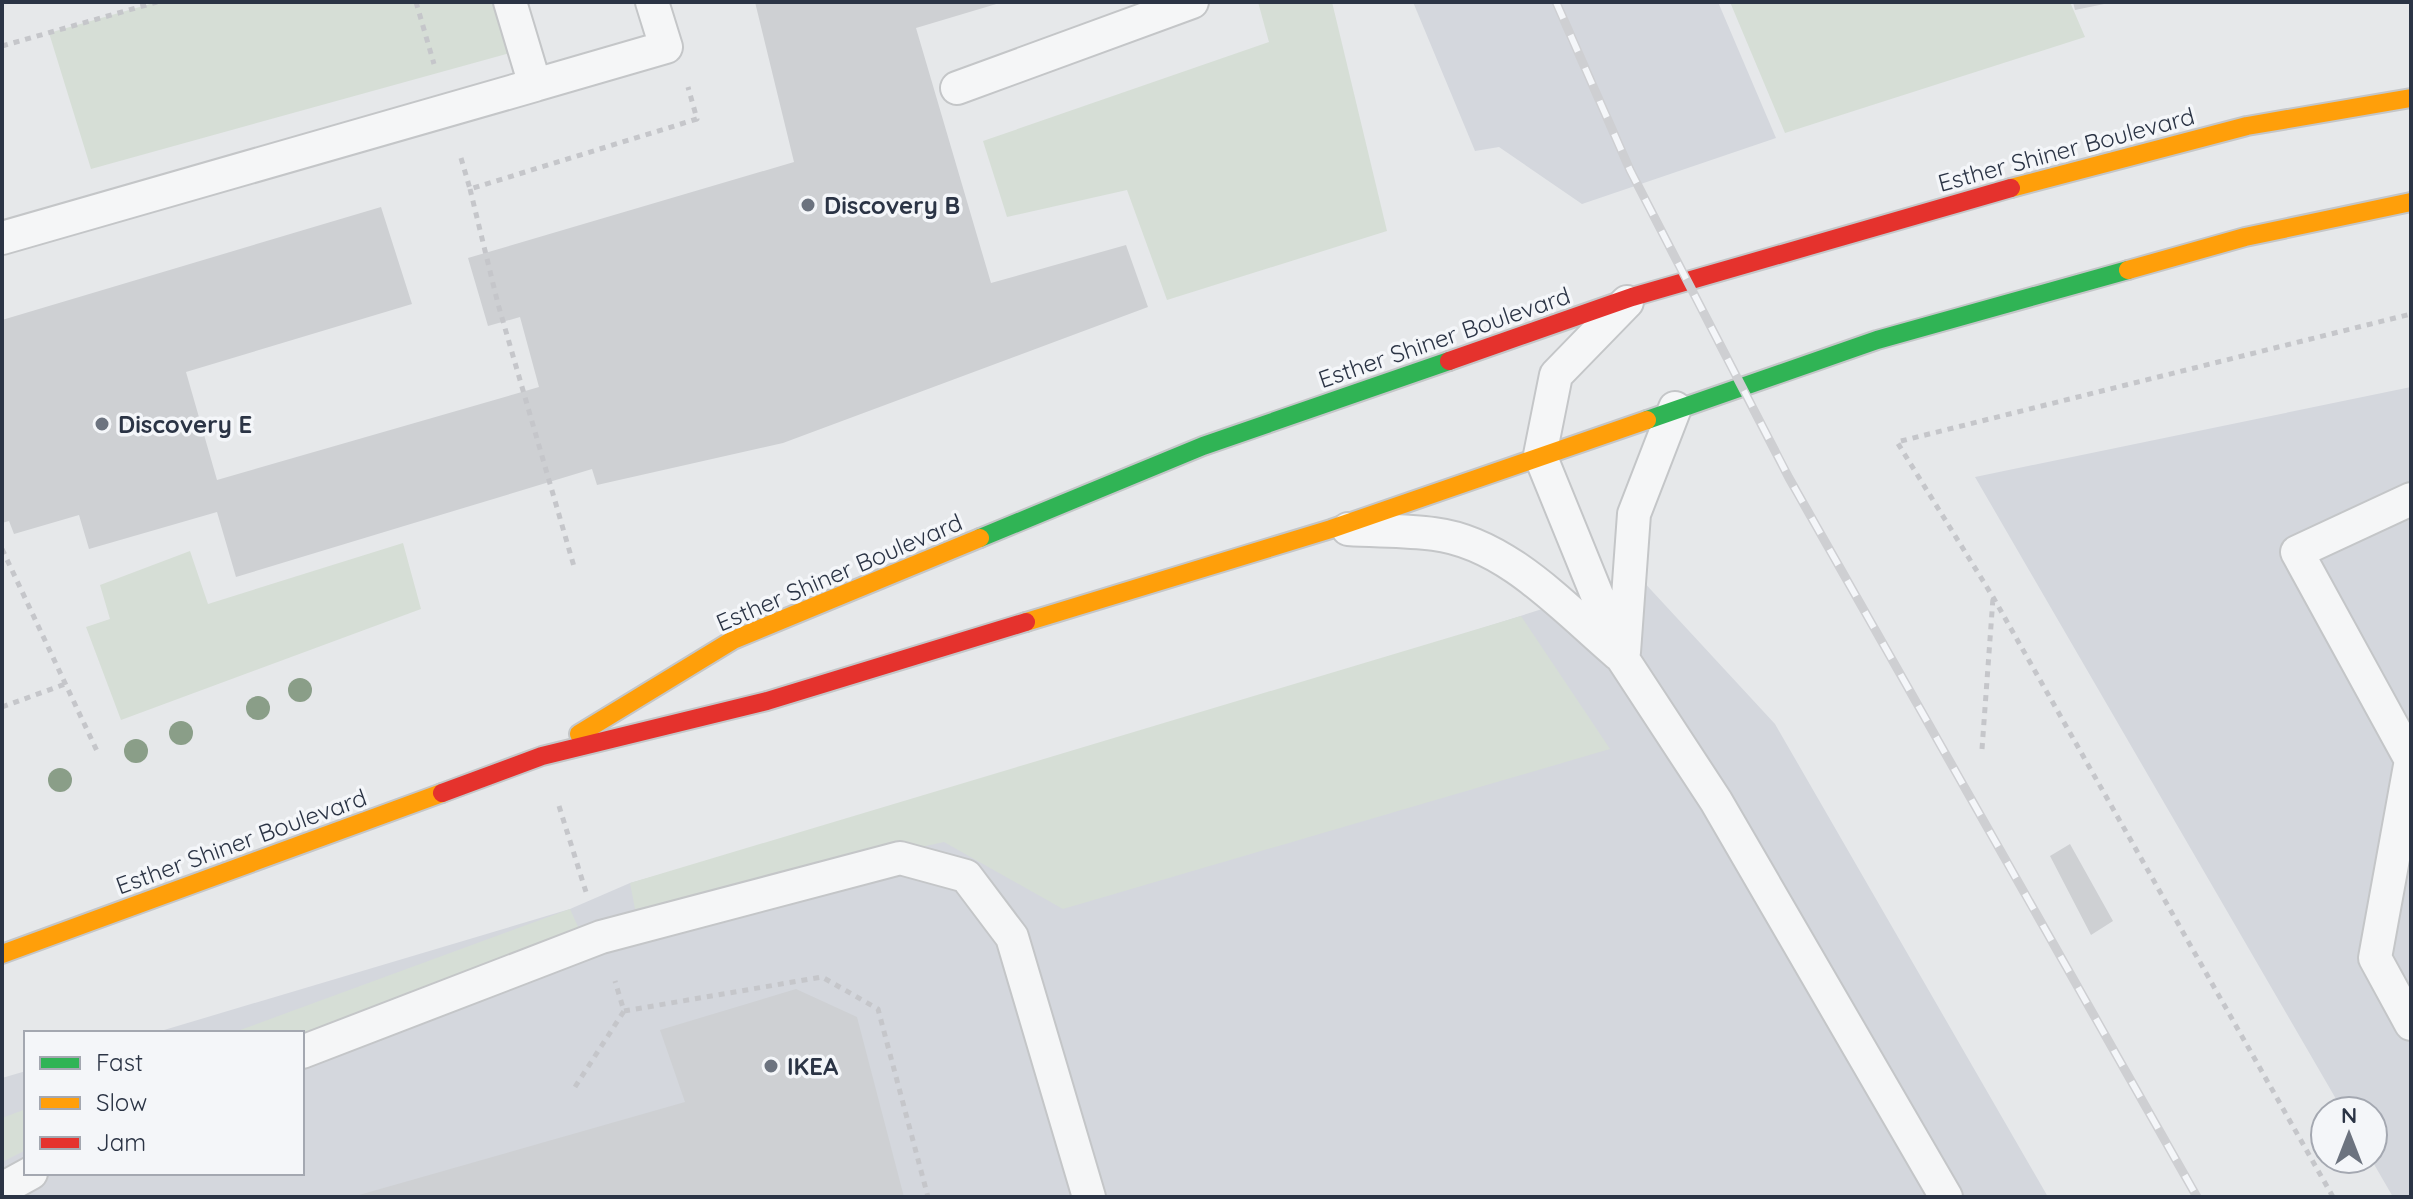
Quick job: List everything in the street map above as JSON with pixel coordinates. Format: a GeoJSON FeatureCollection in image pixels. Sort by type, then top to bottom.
{"type":"FeatureCollection","features":[{"type":"Feature","properties":{"kind":"street","name":"Esther Shiner Boulevard"},"geometry":{"type":"LineString","coordinates":[[542,756],[733,640],[1203,446],[1632,297],[1905,216],[2247,126],[2411,98]]}},
{"type":"Feature","properties":{"kind":"street","name":"Esther Shiner Boulevard"},"geometry":{"type":"LineString","coordinates":[[2,954],[542,756],[767,701],[1331,529],[1675,408],[1923,327],[2245,237],[2411,202]]}},
{"type":"Feature","properties":{"kind":"lane"},"geometry":{"type":"LineString","coordinates":[[510,2],[535,85]]}},
{"type":"Feature","properties":{"kind":"lane"},"geometry":{"type":"LineString","coordinates":[[2,238],[666,47],[652,2]]}},
{"type":"Feature","properties":{"kind":"lane"},"geometry":{"type":"LineString","coordinates":[[957,88],[1192,2]]}},
{"type":"Feature","properties":{"kind":"lane"},"geometry":{"type":"LineString","coordinates":[[1632,297],[1556,375],[1540,455],[1623,659],[1716,801],[1946,1197]]}},
{"type":"Feature","properties":{"kind":"lane"},"geometry":{"type":"LineString","coordinates":[[1623,659],[1634,514],[1675,408]]}},
{"type":"Feature","properties":{"kind":"lane"},"geometry":{"type":"LineString","coordinates":[[2411,499],[2297,552],[2411,760],[2375,958],[2411,1024]]}},
{"type":"Feature","properties":{"kind":"lane"},"geometry":{"type":"LineString","coordinates":[[1331,529],[1437,534],[1479,547],[1519,570],[1623,659]]}},
{"type":"Feature","properties":{"kind":"lane"},"geometry":{"type":"LineString","coordinates":[[304,1051],[601,937],[900,858],[966,876],[1012,937],[1089,1197]]}},
{"type":"Feature","properties":{"kind":"lane"},"geometry":{"type":"LineString","coordinates":[[2,1189],[27,1175]]}},
{"type":"Feature","properties":{"kind":"path"},"geometry":{"type":"LineString","coordinates":[[2,46],[157,2]]}},
{"type":"Feature","properties":{"kind":"path"},"geometry":{"type":"LineString","coordinates":[[470,189],[498,304],[575,570]]}},
{"type":"Feature","properties":{"kind":"path"},"geometry":{"type":"LineString","coordinates":[[2333,1197],[1993,597],[1897,442],[2411,314]]}},
{"type":"Feature","properties":{"kind":"path"},"geometry":{"type":"LineString","coordinates":[[2,549],[68,683],[97,751]]}},
{"type":"Feature","properties":{"kind":"path"},"geometry":{"type":"LineString","coordinates":[[1982,749],[1993,597]]}},
{"type":"Feature","properties":{"kind":"path"},"geometry":{"type":"LineString","coordinates":[[2,707],[68,683]]}},
{"type":"Feature","properties":{"kind":"path"},"geometry":{"type":"LineString","coordinates":[[624,1011],[822,977],[878,1009],[928,1197]]}},
{"type":"Feature","properties":{"kind":"shaded area"},"geometry":{"type":"Polygon","coordinates":[[[157,2],[511,2],[524,49],[91,169],[49,33],[157,2]]]}},
{"type":"Feature","properties":{"kind":"shaded area"},"geometry":{"type":"Polygon","coordinates":[[[1258,2],[1332,2],[1387,231],[1167,300],[1127,190],[1007,217],[983,141],[1269,42],[1258,2]]]}},
{"type":"Feature","properties":{"kind":"shaded area"},"geometry":{"type":"Polygon","coordinates":[[[1413,2],[1718,2],[1776,138],[1582,204],[1499,147],[1475,151],[1413,2]]]}},
{"type":"Feature","properties":{"kind":"shaded area"},"geometry":{"type":"Polygon","coordinates":[[[1730,2],[2070,2],[2085,37],[1785,133],[1730,2]]]}},
{"type":"Feature","properties":{"kind":"shaded area"},"geometry":{"type":"Polygon","coordinates":[[[2411,387],[2411,1197],[2393,1197],[2380,1175],[2389,1175],[2389,1095],[2334,1095],[1975,477],[2411,387]]]}},
{"type":"Feature","properties":{"kind":"shaded area"},"geometry":{"type":"Polygon","coordinates":[[[403,543],[421,609],[121,720],[86,627],[110,619],[100,585],[190,551],[208,604],[403,543]]]}},
{"type":"Feature","properties":{"kind":"shaded area","name":"IKEA"},"geometry":{"type":"Polygon","coordinates":[[[1640,578],[1775,724],[2048,1197],[2,1197],[2,1078],[24,1072],[24,1175],[304,1175],[304,1031],[161,1031],[570,909],[630,883],[1031,771],[1640,578]]]}},
{"type":"Feature","properties":{"kind":"shaded area"},"geometry":{"type":"Polygon","coordinates":[[[1521,616],[1610,749],[1063,909],[944,842],[635,909],[630,883],[1521,616]]]}},
{"type":"Feature","properties":{"kind":"shaded area"},"geometry":{"type":"Polygon","coordinates":[[[570,909],[580,931],[304,1035],[304,1031],[237,1031],[570,909]]]}},
{"type":"Feature","properties":{"kind":"shaded area"},"geometry":{"type":"Polygon","coordinates":[[[24,1110],[24,1151],[2,1162],[2,1118],[24,1110]]]}},
{"type":"Feature","properties":{"kind":"building"},"geometry":{"type":"Polygon","coordinates":[[[755,2],[1003,2],[916,28],[991,283],[1126,245],[1148,307],[783,443],[597,485],[592,469],[236,577],[217,512],[89,549],[79,515],[14,534],[9,521],[2,523],[2,320],[381,207],[412,304],[186,372],[217,480],[539,387],[520,317],[488,326],[468,258],[794,162],[755,2]]]}},
{"type":"Feature","properties":{"kind":"building"},"geometry":{"type":"Polygon","coordinates":[[[2073,2],[2109,2],[2109,3],[2075,10],[2073,2]]]}},
{"type":"Feature","properties":{"kind":"building"},"geometry":{"type":"Polygon","coordinates":[[[2070,844],[2113,921],[2091,935],[2050,856],[2070,844]]]}},
{"type":"Feature","properties":{"kind":"building","name":"IKEA"},"geometry":{"type":"Polygon","coordinates":[[[796,989],[857,1017],[904,1197],[352,1197],[685,1102],[660,1030],[796,989]]]}},
{"type":"Feature","properties":{"kind":"railway"},"geometry":{"type":"LineString","coordinates":[[1556,2],[1630,170],[1789,478],[2197,1197]]}},
{"type":"Feature","properties":{"kind":"traffic: fast"},"geometry":{"type":"LineString","coordinates":[[1647,420],[1877,340],[2128,270]]}},
{"type":"Feature","properties":{"kind":"traffic: fast"},"geometry":{"type":"LineString","coordinates":[[980,538],[1203,446],[1449,361]]}},
{"type":"Feature","properties":{"kind":"traffic: slow"},"geometry":{"type":"LineString","coordinates":[[2011,188],[2247,126],[2411,98]]}},
{"type":"Feature","properties":{"kind":"traffic: slow"},"geometry":{"type":"LineString","coordinates":[[2128,270],[2245,237],[2411,202]]}},
{"type":"Feature","properties":{"kind":"traffic: slow"},"geometry":{"type":"LineString","coordinates":[[1026,622],[1331,529],[1647,420]]}},
{"type":"Feature","properties":{"kind":"traffic: slow"},"geometry":{"type":"LineString","coordinates":[[579,734],[733,640],[980,538]]}},
{"type":"Feature","properties":{"kind":"traffic: slow"},"geometry":{"type":"LineString","coordinates":[[2,954],[442,793]]}},
{"type":"Feature","properties":{"kind":"traffic: jam"},"geometry":{"type":"LineString","coordinates":[[1449,361],[1632,297],[2011,188]]}},
{"type":"Feature","properties":{"kind":"traffic: jam"},"geometry":{"type":"LineString","coordinates":[[442,793],[542,756],[767,701],[1026,622]]}},
{"type":"Feature","properties":{"kind":"place","name":"Discovery B"},"geometry":{"type":"Point","coordinates":[808,205]}},
{"type":"Feature","properties":{"kind":"place","name":"Discovery E"},"geometry":{"type":"Point","coordinates":[102,424]}},
{"type":"Feature","properties":{"kind":"place","name":"IKEA"},"geometry":{"type":"Point","coordinates":[771,1066]}}]}
